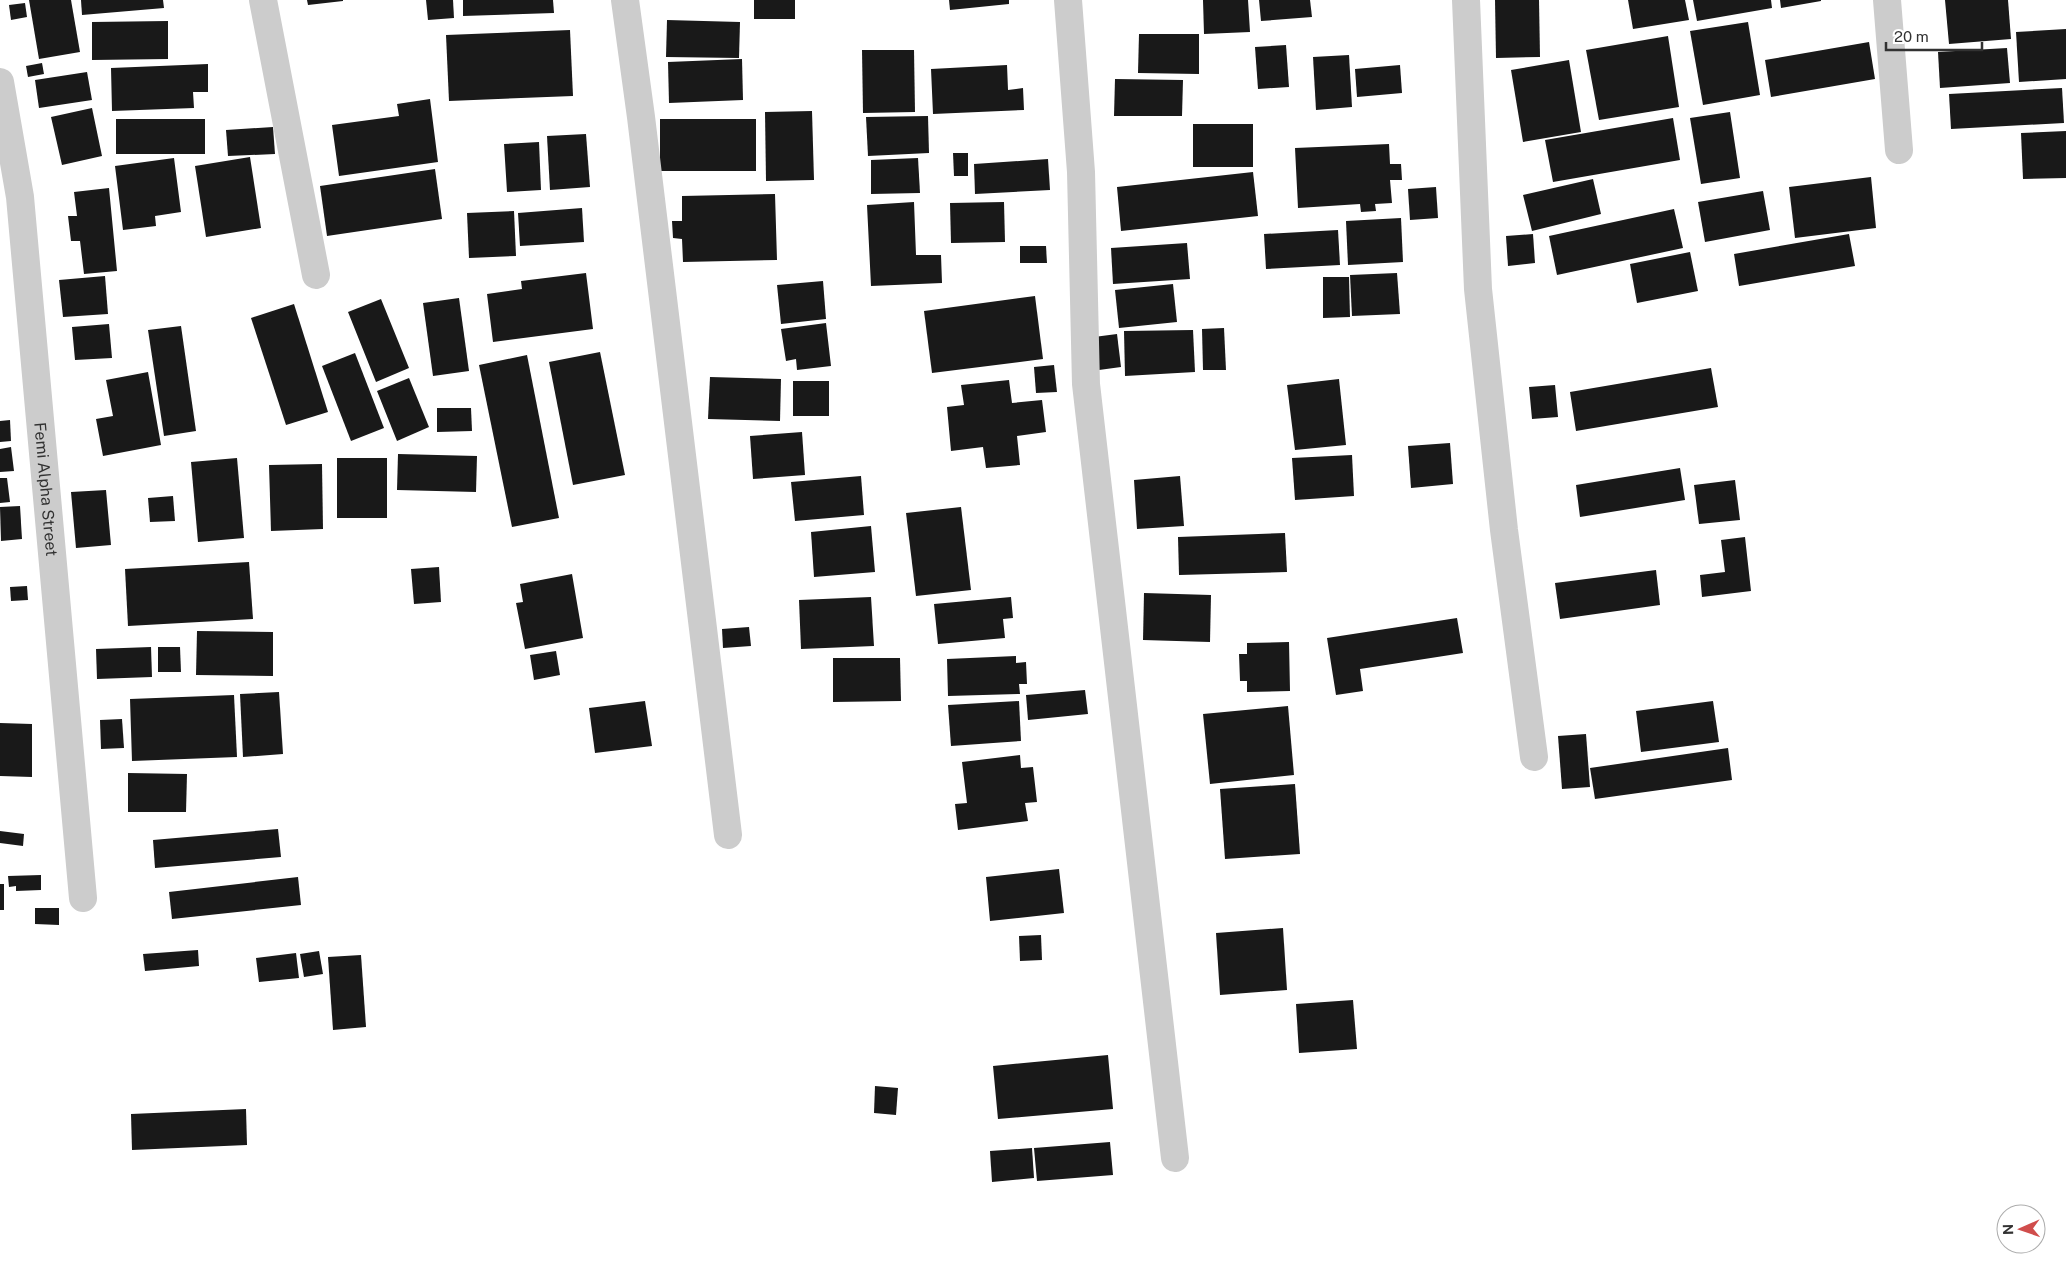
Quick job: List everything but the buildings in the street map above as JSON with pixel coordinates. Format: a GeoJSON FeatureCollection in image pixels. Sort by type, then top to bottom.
{"type":"FeatureCollection","features":[{"type":"Feature","properties":{"kind":"street"},"geometry":{"type":"LineString","coordinates":[[263,0],[316,275]]}},
{"type":"Feature","properties":{"kind":"street"},"geometry":{"type":"LineString","coordinates":[[624,0],[641,117],[728,836]]}},
{"type":"Feature","properties":{"kind":"street"},"geometry":{"type":"LineString","coordinates":[[1068,0],[1081,172],[1086,384],[1175,1158]]}},
{"type":"Feature","properties":{"kind":"street"},"geometry":{"type":"LineString","coordinates":[[1466,0],[1478,288],[1504,530],[1534,757]]}},
{"type":"Feature","properties":{"kind":"street"},"geometry":{"type":"LineString","coordinates":[[1887,0],[1899,150]]}},
{"type":"Feature","properties":{"kind":"street","name":"Femi Alpha Street"},"geometry":{"type":"LineString","coordinates":[[0,82],[20,198],[83,898]]}}]}
